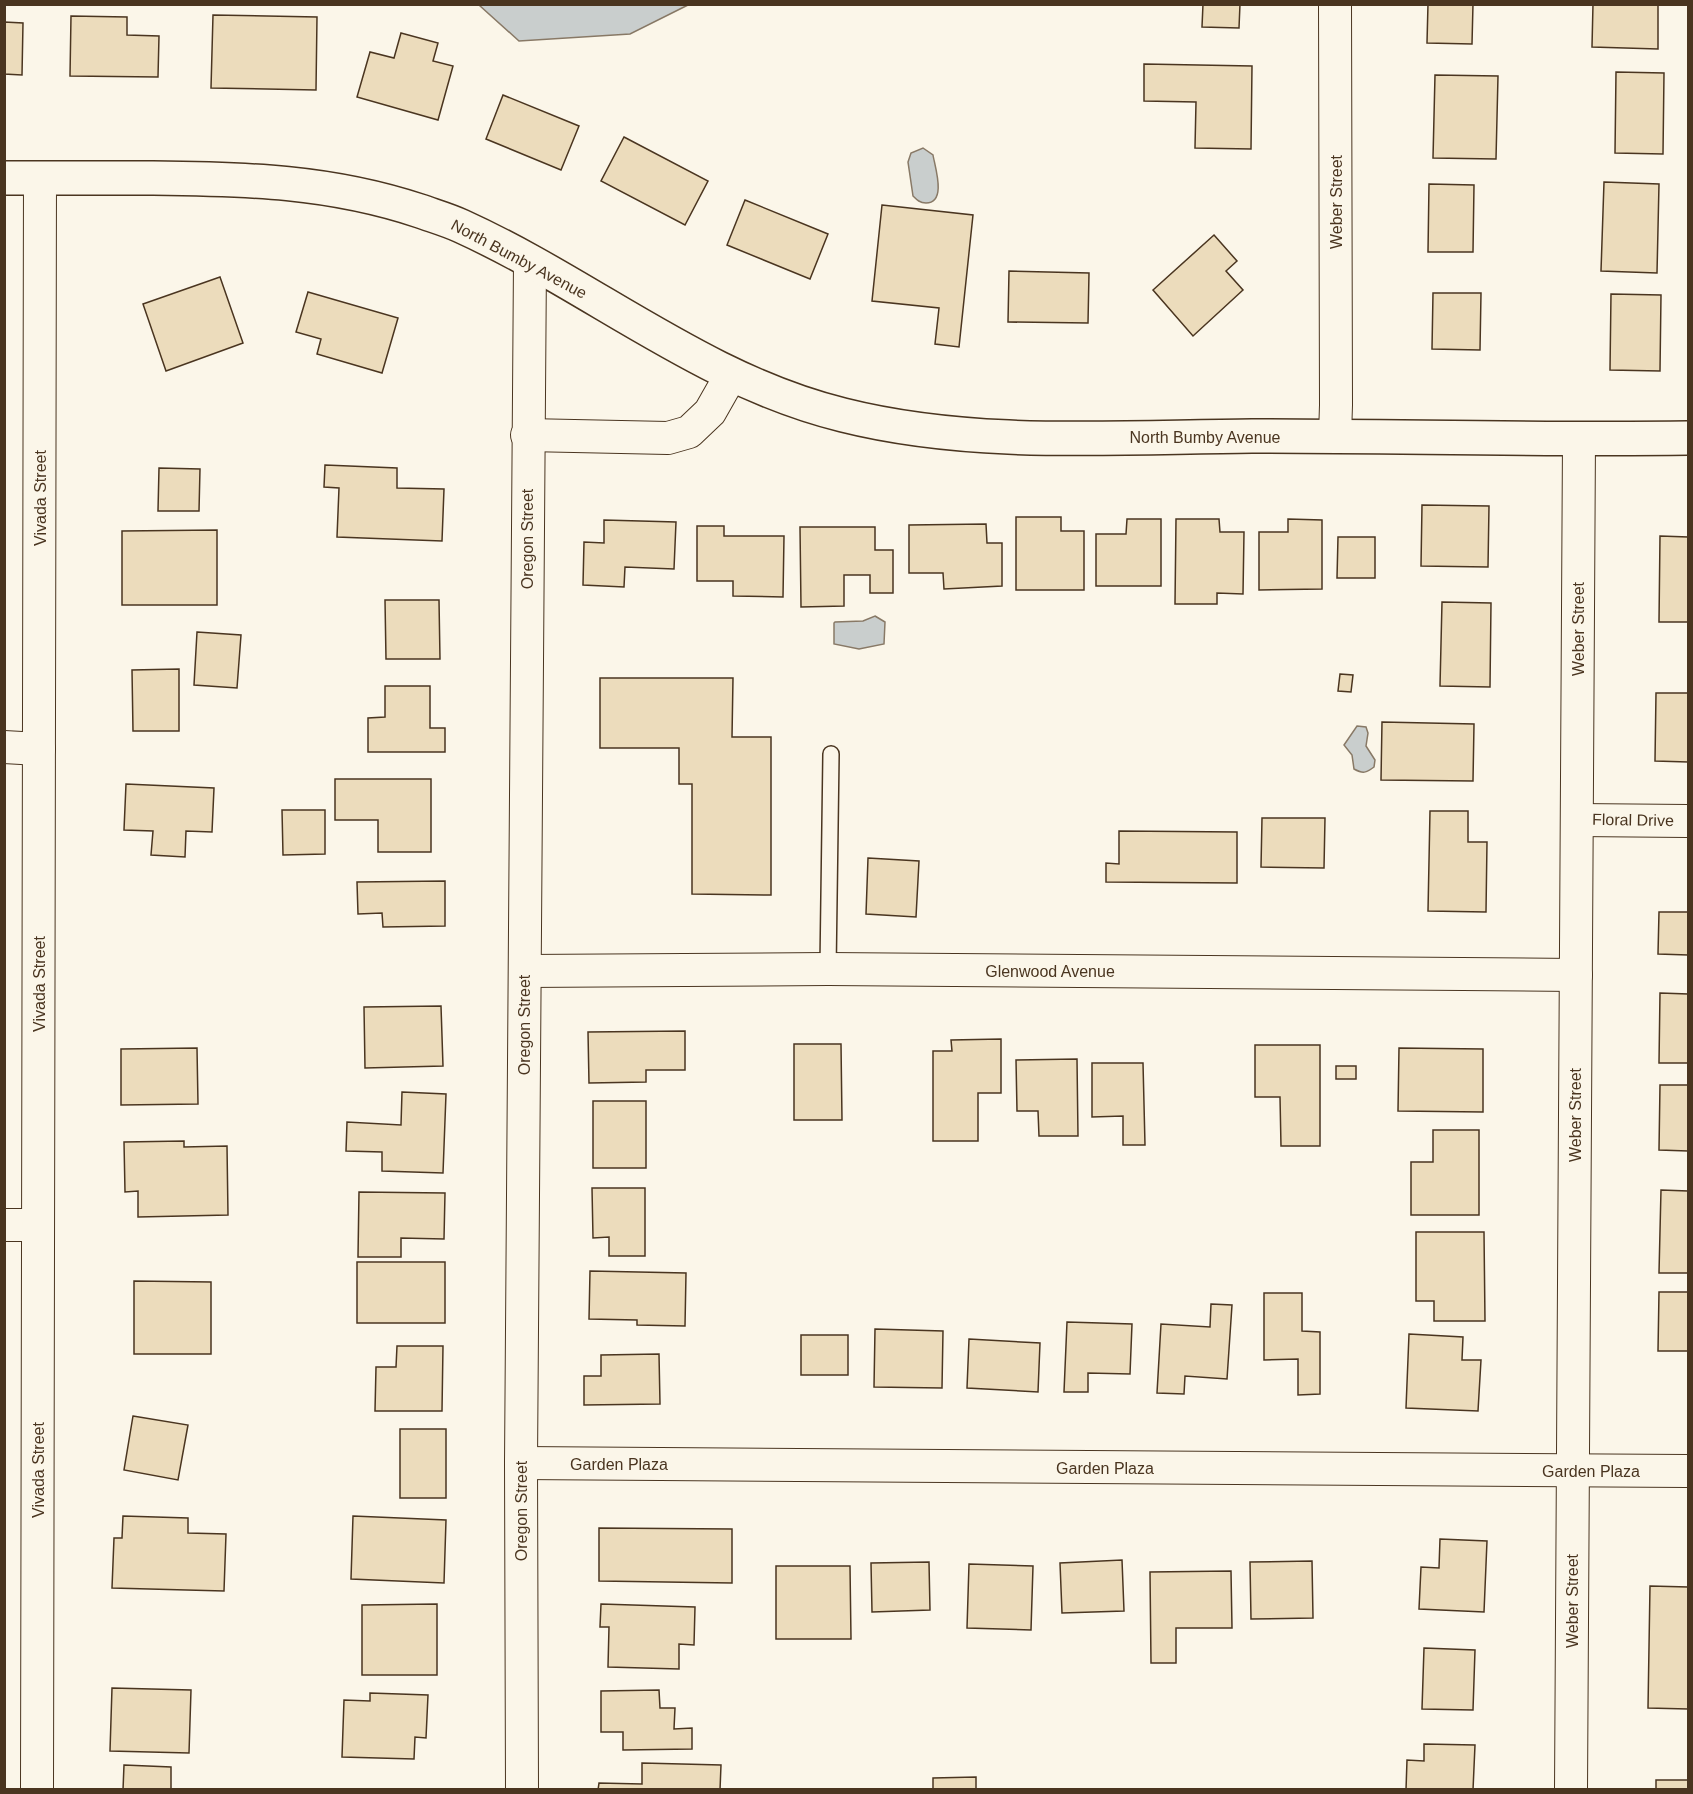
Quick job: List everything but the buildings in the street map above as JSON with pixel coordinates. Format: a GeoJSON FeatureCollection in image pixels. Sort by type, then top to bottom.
{"type":"FeatureCollection","features":[{"type":"Feature","properties":{"kind":"street","name":"Weber Street"},"geometry":{"type":"LineString","coordinates":[[1335,4],[1335,436]]}},
{"type":"Feature","properties":{"kind":"street","name":"North Bumby Avenue"},"geometry":{"type":"LineString","coordinates":[[4,178],[242,179],[321,186],[386,200],[458,224],[530,261],[731,375],[794,402],[844,416],[912,430],[1011,438],[1335,436],[1579,440],[1689,438]]}},
{"type":"Feature","properties":{"kind":"street","name":"Vivada Street"},"geometry":{"type":"LineString","coordinates":[[37,1790],[40,178]]}},
{"type":"Feature","properties":{"kind":"street","name":"Oregon Street"},"geometry":{"type":"LineString","coordinates":[[522,1790],[521,1463],[530,261]]}},
{"type":"Feature","properties":{"kind":"street"},"geometry":{"type":"LineString","coordinates":[[527,435],[668,438],[689,432],[710,412],[731,375]]}},
{"type":"Feature","properties":{"kind":"street","name":"Weber Street"},"geometry":{"type":"LineString","coordinates":[[1571,1790],[1579,440]]}},
{"type":"Feature","properties":{"kind":"street"},"geometry":{"type":"LineString","coordinates":[[4,747],[39,749]]}},
{"type":"Feature","properties":{"kind":"street","name":"Floral Drive"},"geometry":{"type":"LineString","coordinates":[[1577,820],[1689,821]]}},
{"type":"Feature","properties":{"kind":"street","name":"Glenwood Avenue"},"geometry":{"type":"LineString","coordinates":[[525,971],[828,969],[1576,975]]}},
{"type":"Feature","properties":{"kind":"street"},"geometry":{"type":"LineString","coordinates":[[4,1225],[38,1226]]}},
{"type":"Feature","properties":{"kind":"street","name":"Garden Plaza"},"geometry":{"type":"LineString","coordinates":[[521,1463],[1689,1472]]}},
{"type":"Feature","properties":{"kind":"lane"},"geometry":{"type":"LineString","coordinates":[[828,969],[831,754]]}},
{"type":"Feature","properties":{"kind":"shaded area"},"geometry":{"type":"Polygon","coordinates":[[[479,5],[688,5],[630,34],[519,41],[479,5]]]}},
{"type":"Feature","properties":{"kind":"shaded area"},"geometry":{"type":"Polygon","coordinates":[[[923,148],[933,155],[938,184],[936,197],[926,203],[920,202],[913,196],[908,162],[911,153],[923,148]]]}},
{"type":"Feature","properties":{"kind":"shaded area"},"geometry":{"type":"Polygon","coordinates":[[[875,616],[885,622],[884,644],[859,649],[834,644],[835,622],[863,621],[875,616]]]}},
{"type":"Feature","properties":{"kind":"shaded area"},"geometry":{"type":"Polygon","coordinates":[[[1357,726],[1366,727],[1368,733],[1366,746],[1375,760],[1374,767],[1369,771],[1360,772],[1354,769],[1352,755],[1344,745],[1357,726]]]}}]}
